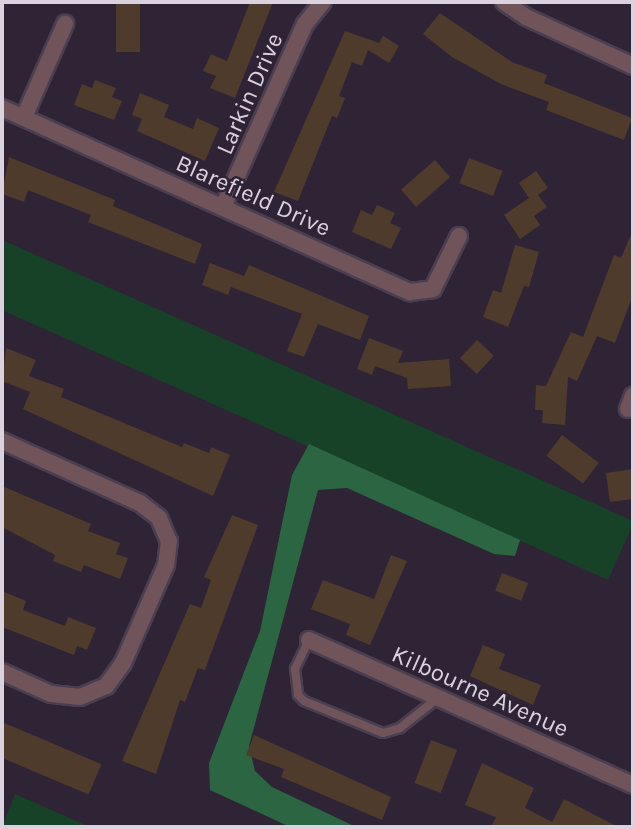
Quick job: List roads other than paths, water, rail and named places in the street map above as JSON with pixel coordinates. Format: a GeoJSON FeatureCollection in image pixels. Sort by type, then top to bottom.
{"type":"FeatureCollection","features":[{"type":"Feature","properties":{"kind":"street","name":"Larkin Drive"},"geometry":{"type":"LineString","coordinates":[[223,207],[305,24],[323,2]]}},
{"type":"Feature","properties":{"kind":"street"},"geometry":{"type":"LineString","coordinates":[[504,2],[526,17],[633,66]]}},
{"type":"Feature","properties":{"kind":"street"},"geometry":{"type":"LineString","coordinates":[[526,17],[536,2]]}},
{"type":"Feature","properties":{"kind":"street"},"geometry":{"type":"LineString","coordinates":[[24,117],[65,24]]}},
{"type":"Feature","properties":{"kind":"street","name":"Blarefield Drive"},"geometry":{"type":"LineString","coordinates":[[2,107],[422,294],[440,280],[459,236]]}},
{"type":"Feature","properties":{"kind":"street"},"geometry":{"type":"LineString","coordinates":[[2,441],[140,503],[159,518],[169,541],[166,565],[122,663],[106,686],[80,697],[51,694],[2,672]]}},
{"type":"Feature","properties":{"kind":"street","name":"Kilbourne Avenue"},"geometry":{"type":"LineString","coordinates":[[309,640],[633,785]]}},
{"type":"Feature","properties":{"kind":"lane"},"geometry":{"type":"LineString","coordinates":[[309,640],[295,669],[298,695],[304,701],[383,733],[400,728],[438,698]]}}]}
